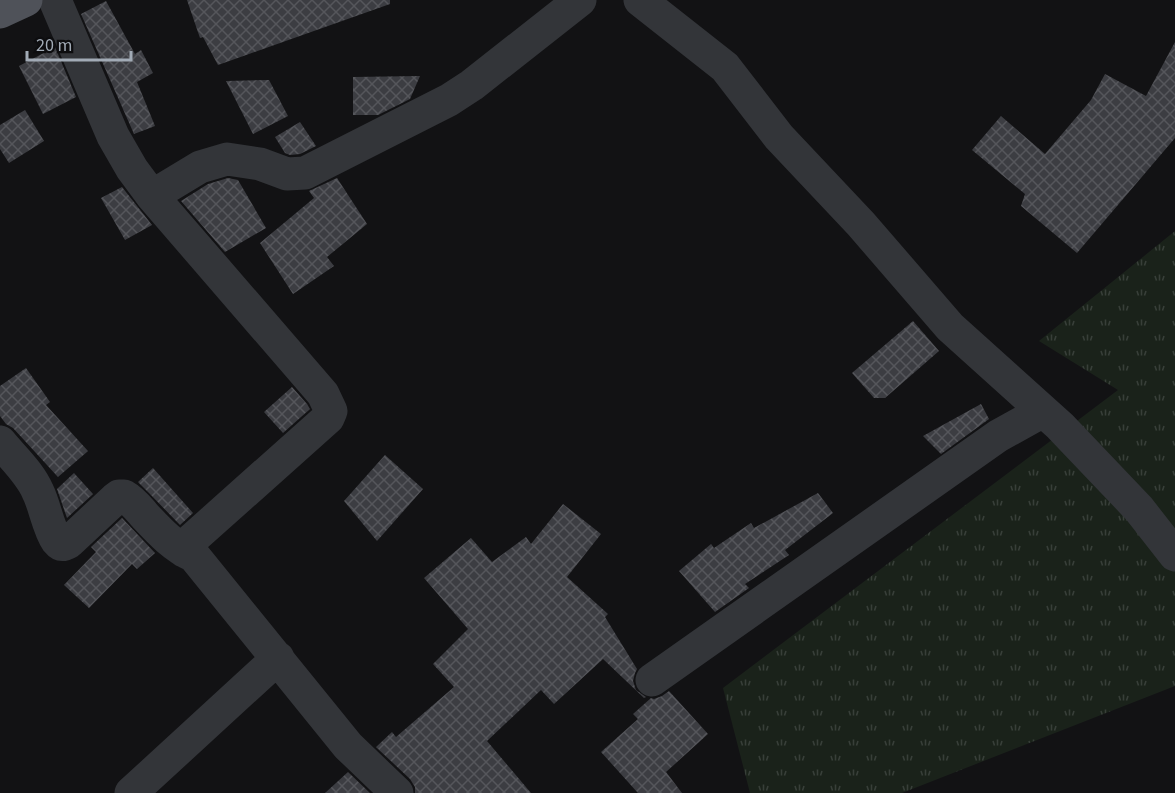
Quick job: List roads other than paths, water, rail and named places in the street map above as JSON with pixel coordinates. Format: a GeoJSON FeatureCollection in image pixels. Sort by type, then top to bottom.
{"type":"FeatureCollection","features":[{"type":"Feature","properties":{"kind":"main road"},"geometry":{"type":"LineString","coordinates":[[0,12],[26,0]]}},
{"type":"Feature","properties":{"kind":"street"},"geometry":{"type":"LineString","coordinates":[[55,0],[113,135],[132,169],[152,196],[323,394],[331,411],[328,418],[189,542],[184,551]]}},
{"type":"Feature","properties":{"kind":"street"},"geometry":{"type":"LineString","coordinates":[[152,196],[200,167],[227,159],[260,164],[286,174],[305,173],[449,100],[472,85],[580,0]]}},
{"type":"Feature","properties":{"kind":"street"},"geometry":{"type":"LineString","coordinates":[[640,0],[725,67],[779,137],[861,224],[950,327],[1060,426],[1139,509],[1175,555]]}},
{"type":"Feature","properties":{"kind":"street"},"geometry":{"type":"LineString","coordinates":[[652,680],[998,436],[1043,411]]}},
{"type":"Feature","properties":{"kind":"street"},"geometry":{"type":"LineString","coordinates":[[0,442],[38,490],[57,542],[61,545],[69,542],[115,499],[124,496],[135,504],[167,539],[194,556],[348,746],[397,793]]}},
{"type":"Feature","properties":{"kind":"street"},"geometry":{"type":"LineString","coordinates":[[131,793],[278,658]]}}]}
